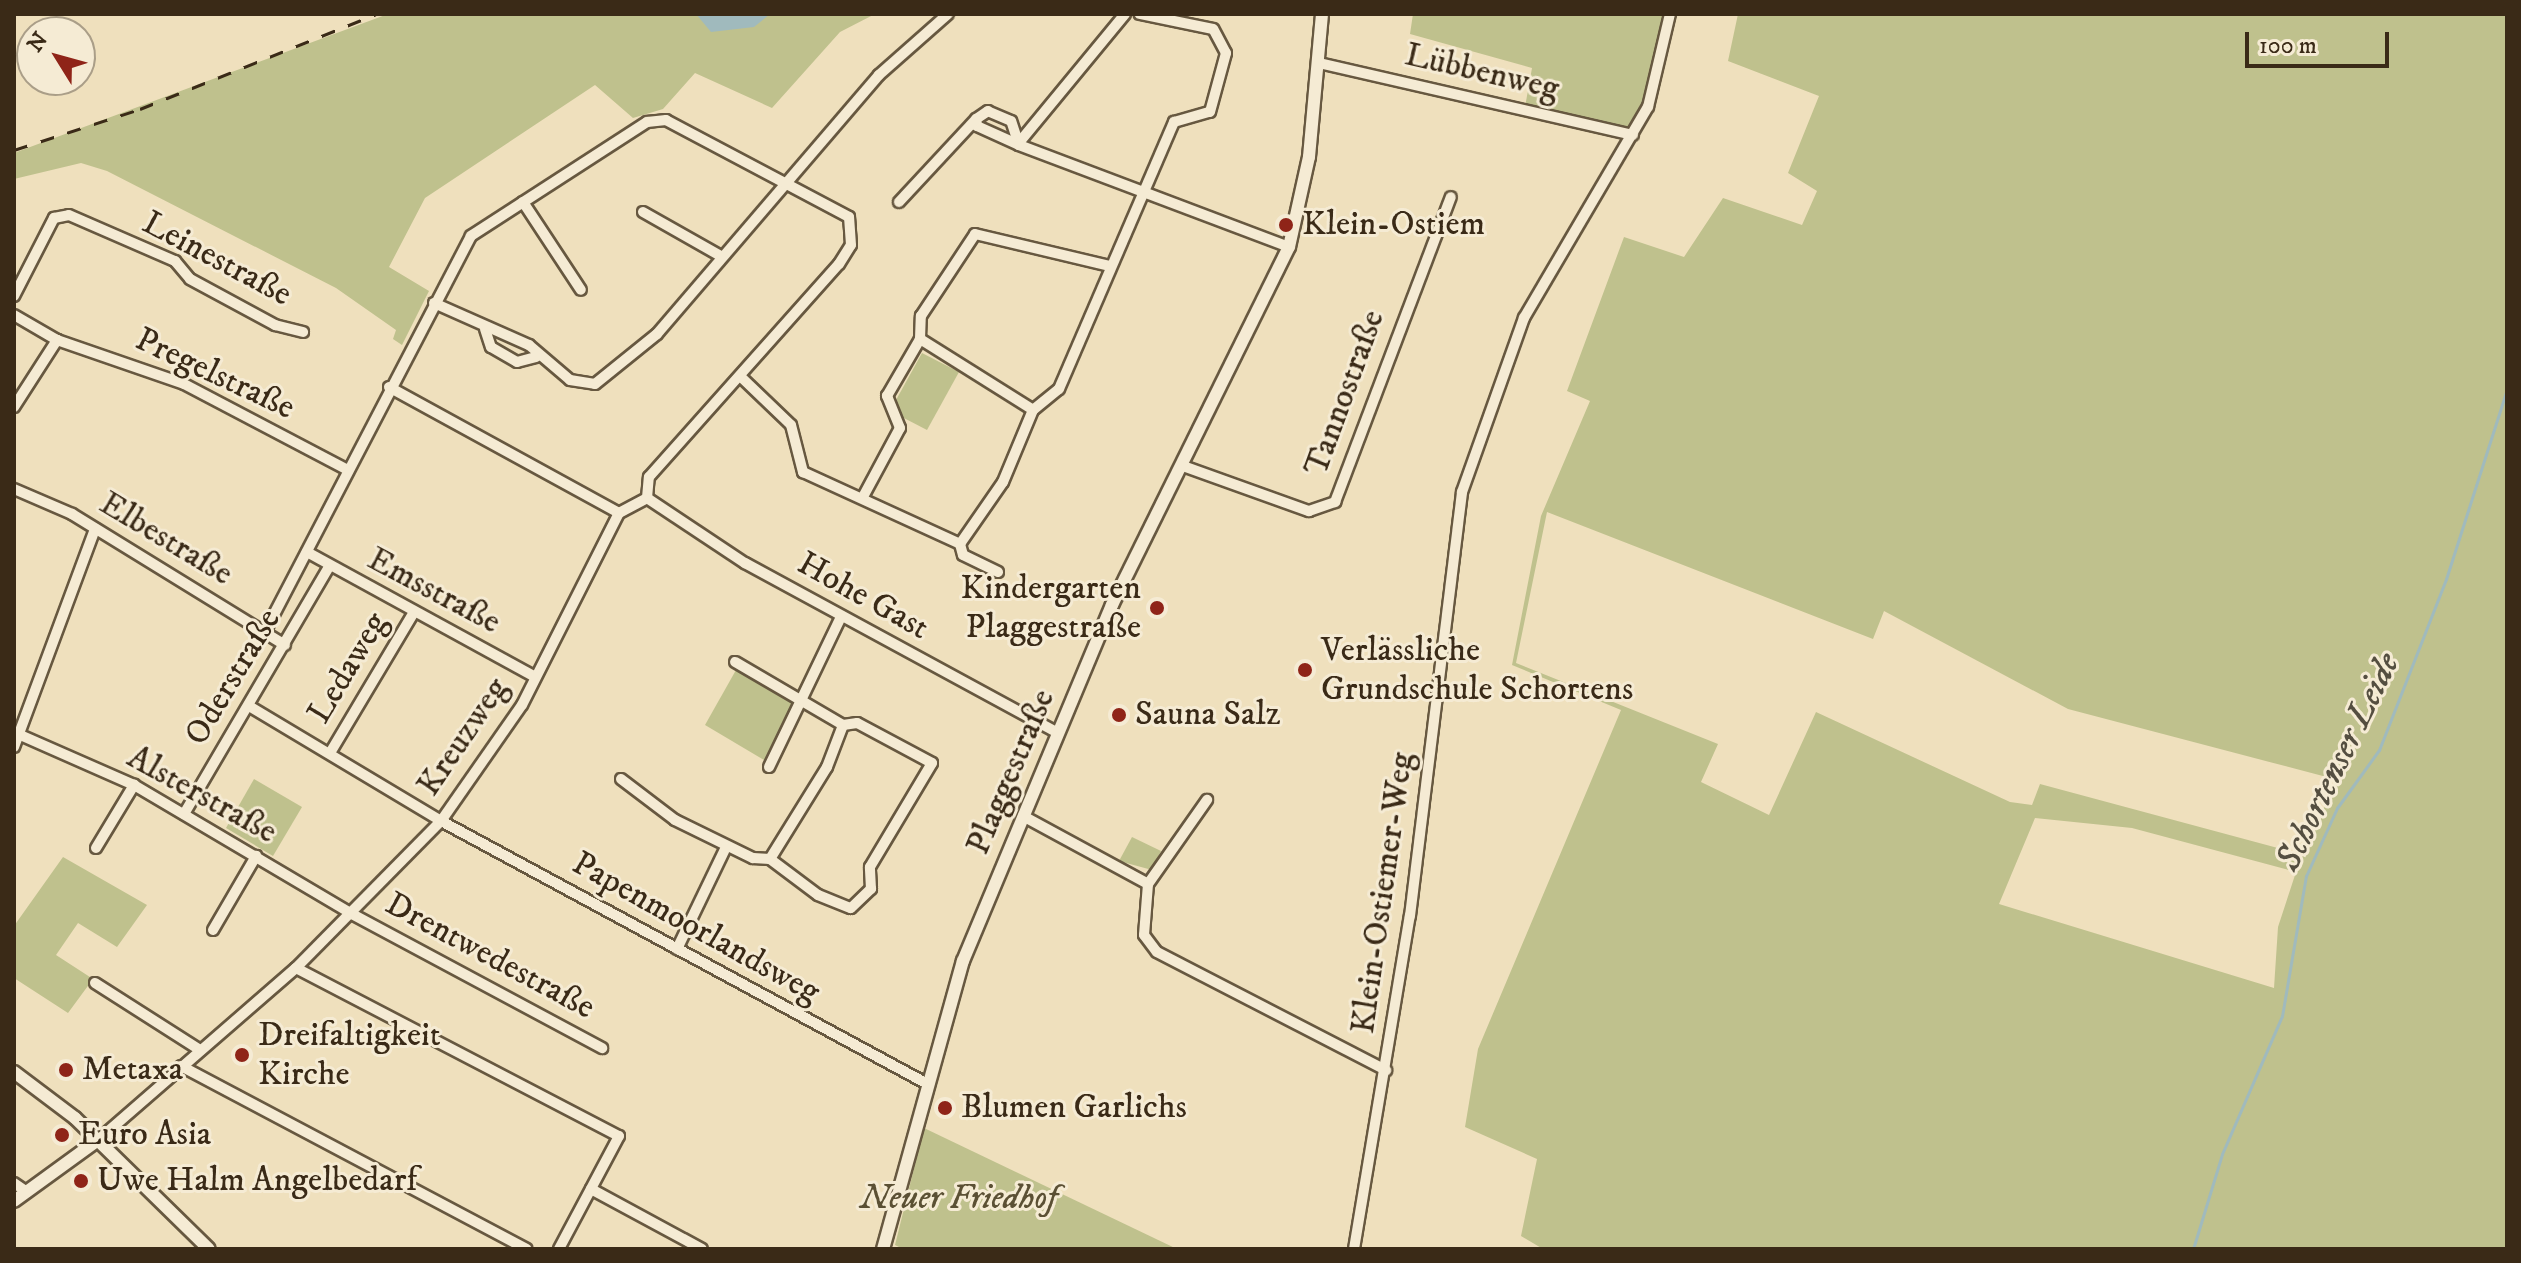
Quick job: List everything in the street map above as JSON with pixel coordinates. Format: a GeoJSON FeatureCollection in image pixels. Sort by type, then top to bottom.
{"type":"FeatureCollection","features":[{"type":"Feature","properties":{"kind":"street"},"geometry":{"type":"LineString","coordinates":[[434,303],[485,329],[504,331],[570,380],[595,384],[657,334],[719,255],[879,75],[948,14]]}},
{"type":"Feature","properties":{"kind":"street"},"geometry":{"type":"LineString","coordinates":[[1021,142],[1125,14]]}},
{"type":"Feature","properties":{"kind":"street"},"geometry":{"type":"LineString","coordinates":[[960,544],[1003,482],[1033,410],[1059,389],[1109,266],[1145,193],[1174,122],[1208,117],[1226,53],[1208,26],[1140,14]]}},
{"type":"Feature","properties":{"kind":"street","name":"Plaggestraße"},"geometry":{"type":"LineString","coordinates":[[883,1249],[924,1082],[1023,816],[1058,733],[1289,247],[1319,63],[1322,14]]}},
{"type":"Feature","properties":{"kind":"street","name":"Klein-Ostiemer-Weg"},"geometry":{"type":"LineString","coordinates":[[1354,1249],[1386,1070],[1462,492],[1524,318],[1648,107],[1670,14]]}},
{"type":"Feature","properties":{"kind":"street","name":"Lübbenweg"},"geometry":{"type":"LineString","coordinates":[[1319,63],[1633,135]]}},
{"type":"Feature","properties":{"kind":"street"},"geometry":{"type":"LineString","coordinates":[[899,202],[976,119],[988,111],[1002,115],[1021,142]]}},
{"type":"Feature","properties":{"kind":"street"},"geometry":{"type":"LineString","coordinates":[[976,119],[977,126],[1289,247]]}},
{"type":"Feature","properties":{"kind":"street","name":"Oderstraße"},"geometry":{"type":"LineString","coordinates":[[265,631],[346,469],[471,236],[647,122],[666,120],[786,181],[840,209],[853,227],[839,264],[741,377]]}},
{"type":"Feature","properties":{"kind":"street","name":"Tannostraße"},"geometry":{"type":"LineString","coordinates":[[1183,466],[1309,511],[1335,502],[1451,197]]}},
{"type":"Feature","properties":{"kind":"street"},"geometry":{"type":"LineString","coordinates":[[523,202],[581,290]]}},
{"type":"Feature","properties":{"kind":"street"},"geometry":{"type":"LineString","coordinates":[[643,212],[719,255]]}},
{"type":"Feature","properties":{"kind":"street","name":"Leinestraße"},"geometry":{"type":"LineString","coordinates":[[14,296],[54,218],[69,215],[175,261],[190,279],[275,325],[303,332]]}},
{"type":"Feature","properties":{"kind":"street"},"geometry":{"type":"LineString","coordinates":[[864,495],[900,428],[887,396],[920,339],[921,316],[936,287],[975,234],[1109,266]]}},
{"type":"Feature","properties":{"kind":"street","name":"Pregelstraße"},"geometry":{"type":"LineString","coordinates":[[14,315],[57,340],[184,384],[346,469]]}},
{"type":"Feature","properties":{"kind":"street"},"geometry":{"type":"LineString","coordinates":[[485,329],[491,347],[517,362],[536,357]]}},
{"type":"Feature","properties":{"kind":"street"},"geometry":{"type":"LineString","coordinates":[[920,339],[1033,410]]}},
{"type":"Feature","properties":{"kind":"street"},"geometry":{"type":"LineString","coordinates":[[14,407],[57,340]]}},
{"type":"Feature","properties":{"kind":"street"},"geometry":{"type":"LineString","coordinates":[[389,387],[619,513],[647,498],[649,477],[741,377],[791,425],[803,472],[864,495],[960,544],[963,555],[998,572]]}},
{"type":"Feature","properties":{"kind":"street","name":"Elbestraße"},"geometry":{"type":"LineString","coordinates":[[14,489],[95,529],[285,645]]}},
{"type":"Feature","properties":{"kind":"street","name":"Hohe Gast"},"geometry":{"type":"LineString","coordinates":[[647,498],[841,617],[1058,733]]}},
{"type":"Feature","properties":{"kind":"street","name":"Kreuzweg"},"geometry":{"type":"LineString","coordinates":[[14,1201],[98,1140],[296,968],[441,821],[535,677],[619,513]]}},
{"type":"Feature","properties":{"kind":"street"},"geometry":{"type":"LineString","coordinates":[[14,747],[95,529]]}},
{"type":"Feature","properties":{"kind":"street","name":"Emsstraße"},"geometry":{"type":"LineString","coordinates":[[307,552],[329,567],[535,677]]}},
{"type":"Feature","properties":{"kind":"street","name":"Oderstraße"},"geometry":{"type":"LineString","coordinates":[[184,814],[329,567]]}},
{"type":"Feature","properties":{"kind":"street","name":"Ledaweg"},"geometry":{"type":"LineString","coordinates":[[330,753],[414,612]]}},
{"type":"Feature","properties":{"kind":"street"},"geometry":{"type":"LineString","coordinates":[[769,767],[841,617]]}},
{"type":"Feature","properties":{"kind":"street"},"geometry":{"type":"LineString","coordinates":[[621,779],[645,801],[726,847],[770,859],[818,895],[851,908],[871,889],[870,867],[933,768],[928,758],[857,723],[843,725],[735,662]]}},
{"type":"Feature","properties":{"kind":"street","name":"Papenmoorlandsweg"},"geometry":{"type":"LineString","coordinates":[[249,706],[441,821],[924,1082]]}},
{"type":"Feature","properties":{"kind":"street"},"geometry":{"type":"LineString","coordinates":[[770,859],[827,767],[843,725]]}},
{"type":"Feature","properties":{"kind":"street","name":"Alsterstraße"},"geometry":{"type":"LineString","coordinates":[[18,734],[134,785],[352,914]]}},
{"type":"Feature","properties":{"kind":"street"},"geometry":{"type":"LineString","coordinates":[[96,848],[134,785]]}},
{"type":"Feature","properties":{"kind":"street"},"geometry":{"type":"LineString","coordinates":[[1207,800],[1148,884],[1149,945],[1386,1070]]}},
{"type":"Feature","properties":{"kind":"street"},"geometry":{"type":"LineString","coordinates":[[1023,816],[1148,884]]}},
{"type":"Feature","properties":{"kind":"street"},"geometry":{"type":"LineString","coordinates":[[677,949],[726,847]]}},
{"type":"Feature","properties":{"kind":"street"},"geometry":{"type":"LineString","coordinates":[[213,930],[256,856]]}},
{"type":"Feature","properties":{"kind":"street","name":"Drentwedestraße"},"geometry":{"type":"LineString","coordinates":[[352,914],[602,1048]]}},
{"type":"Feature","properties":{"kind":"street"},"geometry":{"type":"LineString","coordinates":[[296,968],[619,1136],[559,1249]]}},
{"type":"Feature","properties":{"kind":"street"},"geometry":{"type":"LineString","coordinates":[[95,983],[200,1050]]}},
{"type":"Feature","properties":{"kind":"street"},"geometry":{"type":"LineString","coordinates":[[181,1066],[527,1249]]}},
{"type":"Feature","properties":{"kind":"street"},"geometry":{"type":"LineString","coordinates":[[14,1072],[98,1140],[209,1249]]}},
{"type":"Feature","properties":{"kind":"street"},"geometry":{"type":"LineString","coordinates":[[14,1183],[27,1192]]}},
{"type":"Feature","properties":{"kind":"street"},"geometry":{"type":"LineString","coordinates":[[591,1189],[702,1249]]}},
{"type":"Feature","properties":{"kind":"green space"},"geometry":{"type":"Polygon","coordinates":[[[388,14],[875,14],[840,32],[772,108],[695,73],[663,109],[633,118],[595,85],[425,198],[389,267],[429,291],[402,345],[393,339],[396,330],[336,288],[107,171],[81,163],[14,179],[14,153],[388,14]]]}},
{"type":"Feature","properties":{"kind":"green space"},"geometry":{"type":"Polygon","coordinates":[[[1413,14],[1667,14],[1650,89],[1630,130],[1525,107],[1532,68],[1410,34],[1413,14]]]}},
{"type":"Feature","properties":{"kind":"green space"},"geometry":{"type":"Polygon","coordinates":[[[1738,14],[2507,14],[2507,1249],[1543,1249],[1521,1236],[1537,1159],[1465,1127],[1478,1049],[1621,710],[1512,665],[1541,516],[1590,401],[1567,391],[1624,237],[1684,257],[1723,198],[1802,225],[1817,191],[1788,173],[1819,96],[1728,61],[1738,14]],[[1547,512],[1516,663],[1718,744],[1701,782],[1769,815],[1816,712],[2010,802],[2032,805],[2040,784],[2300,854],[2338,780],[2068,709],[1884,611],[1873,639],[1547,512]],[[2035,818],[1999,904],[2274,988],[2278,927],[2296,872],[2132,828],[2035,818]]]}},
{"type":"Feature","properties":{"kind":"green space"},"geometry":{"type":"Polygon","coordinates":[[[922,353],[959,372],[927,430],[900,416],[896,400],[922,353]]]}},
{"type":"Feature","properties":{"kind":"green space"},"geometry":{"type":"Polygon","coordinates":[[[736,670],[796,704],[769,763],[705,725],[736,670]]]}},
{"type":"Feature","properties":{"kind":"green space"},"geometry":{"type":"Polygon","coordinates":[[[254,779],[302,807],[273,856],[226,828],[254,779]]]}},
{"type":"Feature","properties":{"kind":"green space"},"geometry":{"type":"Polygon","coordinates":[[[1132,837],[1161,851],[1152,870],[1119,861],[1132,837]]]}},
{"type":"Feature","properties":{"kind":"green space"},"geometry":{"type":"Polygon","coordinates":[[[63,857],[147,905],[117,947],[78,923],[56,955],[93,979],[68,1013],[14,978],[14,926],[63,857]]]}},
{"type":"Feature","properties":{"kind":"green space","name":"Neuer Friedhof"},"geometry":{"type":"Polygon","coordinates":[[[924,1128],[1177,1249],[903,1249],[895,1245],[924,1128]]]}},
{"type":"Feature","properties":{"kind":"water"},"geometry":{"type":"Polygon","coordinates":[[[696,14],[770,14],[754,27],[711,32],[696,14]]]}},
{"type":"Feature","properties":{"kind":"waterway","name":"Schortenser Leide"},"geometry":{"type":"LineString","coordinates":[[2193,1249],[2222,1154],[2282,1016],[2306,876],[2337,808],[2379,750],[2446,579],[2507,389]]}},
{"type":"Feature","properties":{"kind":"railway"},"geometry":{"type":"LineString","coordinates":[[14,150],[140,109],[376,14]]}},
{"type":"Feature","properties":{"kind":"place","name":"Klein-Ostiem"},"geometry":{"type":"Point","coordinates":[1286,225]}},
{"type":"Feature","properties":{"kind":"place","name":"Kindergarten Plaggestraße"},"geometry":{"type":"Point","coordinates":[1157,608]}},
{"type":"Feature","properties":{"kind":"place","name":"Verlässliche Grundschule Schortens"},"geometry":{"type":"Point","coordinates":[1305,670]}},
{"type":"Feature","properties":{"kind":"place","name":"Sauna Salz"},"geometry":{"type":"Point","coordinates":[1119,715]}},
{"type":"Feature","properties":{"kind":"place","name":"Dreifaltigkeit Kirche"},"geometry":{"type":"Point","coordinates":[242,1055]}},
{"type":"Feature","properties":{"kind":"place","name":"Metaxa"},"geometry":{"type":"Point","coordinates":[66,1070]}},
{"type":"Feature","properties":{"kind":"place","name":"Blumen Garlichs"},"geometry":{"type":"Point","coordinates":[945,1108]}},
{"type":"Feature","properties":{"kind":"place","name":"Euro Asia"},"geometry":{"type":"Point","coordinates":[62,1135]}},
{"type":"Feature","properties":{"kind":"place","name":"Uwe Halm Angelbedarf"},"geometry":{"type":"Point","coordinates":[81,1181]}}]}
